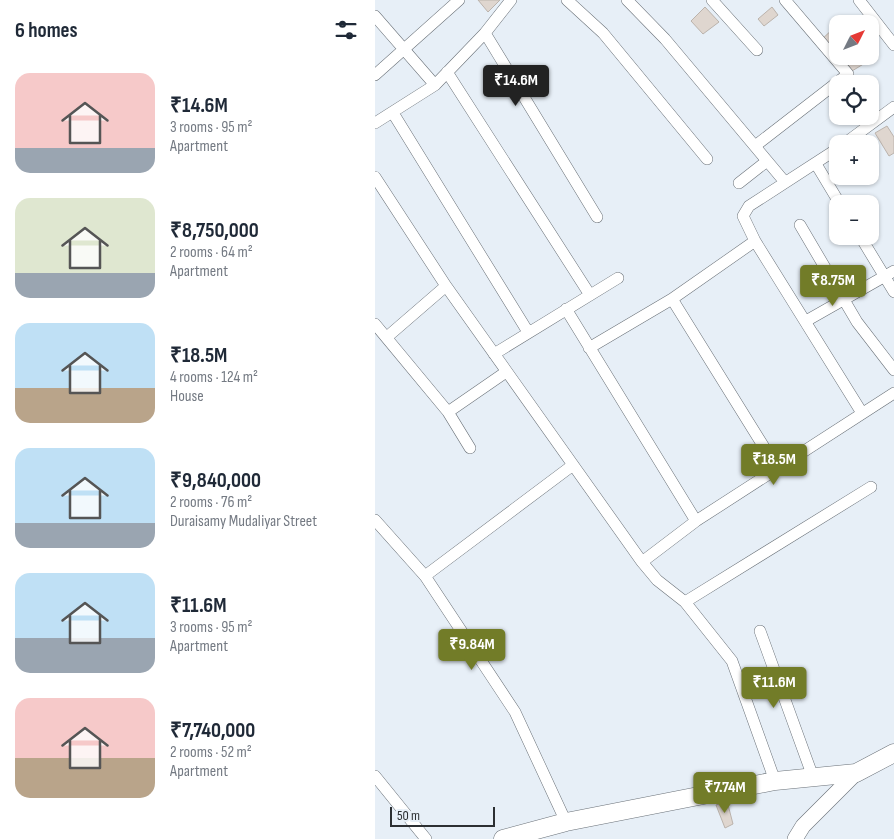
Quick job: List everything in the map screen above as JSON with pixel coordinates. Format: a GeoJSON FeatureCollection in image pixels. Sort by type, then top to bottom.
{"type":"FeatureCollection","features":[{"type":"Feature","properties":{"kind":"main road"},"geometry":{"type":"LineString","coordinates":[[503,839],[566,822],[775,781],[856,773],[894,753]]}},
{"type":"Feature","properties":{"kind":"street"},"geometry":{"type":"LineString","coordinates":[[375,75],[459,0]]}},
{"type":"Feature","properties":{"kind":"street"},"geometry":{"type":"LineString","coordinates":[[376,119],[393,113],[435,85],[485,33],[511,0]]}},
{"type":"Feature","properties":{"kind":"street"},"geometry":{"type":"LineString","coordinates":[[567,0],[603,33],[707,159]]}},
{"type":"Feature","properties":{"kind":"street"},"geometry":{"type":"LineString","coordinates":[[627,0],[665,39],[784,181]]}},
{"type":"Feature","properties":{"kind":"street"},"geometry":{"type":"LineString","coordinates":[[712,0],[757,50]]}},
{"type":"Feature","properties":{"kind":"street"},"geometry":{"type":"LineString","coordinates":[[755,146],[848,74],[785,0]]}},
{"type":"Feature","properties":{"kind":"street"},"geometry":{"type":"LineString","coordinates":[[859,0],[894,45]]}},
{"type":"Feature","properties":{"kind":"street"},"geometry":{"type":"LineString","coordinates":[[375,16],[435,85]]}},
{"type":"Feature","properties":{"kind":"street"},"geometry":{"type":"LineString","coordinates":[[485,33],[597,217]]}},
{"type":"Feature","properties":{"kind":"street"},"geometry":{"type":"LineString","coordinates":[[447,72],[590,295]]}},
{"type":"Feature","properties":{"kind":"street"},"geometry":{"type":"LineString","coordinates":[[856,135],[894,107]]}},
{"type":"Feature","properties":{"kind":"street"},"geometry":{"type":"LineString","coordinates":[[393,113],[528,332]]}},
{"type":"Feature","properties":{"kind":"street"},"geometry":{"type":"LineString","coordinates":[[829,154],[816,164],[784,181],[749,206],[743,216],[755,241],[863,413]]}},
{"type":"Feature","properties":{"kind":"street"},"geometry":{"type":"LineString","coordinates":[[739,183],[767,161]]}},
{"type":"Feature","properties":{"kind":"street"},"geometry":{"type":"LineString","coordinates":[[816,164],[835,195]]}},
{"type":"Feature","properties":{"kind":"street"},"geometry":{"type":"LineString","coordinates":[[375,178],[446,286],[642,562],[657,580],[685,602],[732,661],[775,781]]}},
{"type":"Feature","properties":{"kind":"street"},"geometry":{"type":"LineString","coordinates":[[800,225],[857,322],[894,370]]}},
{"type":"Feature","properties":{"kind":"street"},"geometry":{"type":"LineString","coordinates":[[589,348],[673,299],[755,241]]}},
{"type":"Feature","properties":{"kind":"street"},"geometry":{"type":"LineString","coordinates":[[867,245],[889,274],[894,292]]}},
{"type":"Feature","properties":{"kind":"street"},"geometry":{"type":"LineString","coordinates":[[806,321],[843,298],[889,274]]}},
{"type":"Feature","properties":{"kind":"street"},"geometry":{"type":"LineString","coordinates":[[494,354],[618,278]]}},
{"type":"Feature","properties":{"kind":"street"},"geometry":{"type":"LineString","coordinates":[[387,336],[446,286]]}},
{"type":"Feature","properties":{"kind":"street"},"geometry":{"type":"LineString","coordinates":[[673,299],[777,468]]}},
{"type":"Feature","properties":{"kind":"street"},"geometry":{"type":"LineString","coordinates":[[566,309],[696,521]]}},
{"type":"Feature","properties":{"kind":"street"},"geometry":{"type":"LineString","coordinates":[[375,324],[387,336],[448,412],[470,448]]}},
{"type":"Feature","properties":{"kind":"street"},"geometry":{"type":"LineString","coordinates":[[448,412],[506,372]]}},
{"type":"Feature","properties":{"kind":"street"},"geometry":{"type":"LineString","coordinates":[[642,562],[696,521],[894,393]]}},
{"type":"Feature","properties":{"kind":"street"},"geometry":{"type":"LineString","coordinates":[[425,576],[573,465]]}},
{"type":"Feature","properties":{"kind":"street"},"geometry":{"type":"LineString","coordinates":[[685,602],[871,487]]}},
{"type":"Feature","properties":{"kind":"street"},"geometry":{"type":"LineString","coordinates":[[375,520],[425,576],[515,712],[566,822]]}},
{"type":"Feature","properties":{"kind":"street"},"geometry":{"type":"LineString","coordinates":[[760,631],[813,777]]}},
{"type":"Feature","properties":{"kind":"street"},"geometry":{"type":"LineString","coordinates":[[795,839],[803,826],[856,773]]}},
{"type":"Feature","properties":{"kind":"street"},"geometry":{"type":"LineString","coordinates":[[375,776],[426,839]]}},
{"type":"Feature","properties":{"kind":"building"},"geometry":{"type":"Polygon","coordinates":[[[478,0],[500,0],[488,12],[478,0]]]}},
{"type":"Feature","properties":{"kind":"building"},"geometry":{"type":"Polygon","coordinates":[[[705,7],[719,22],[703,34],[691,21],[705,7]]]}},
{"type":"Feature","properties":{"kind":"building"},"geometry":{"type":"Polygon","coordinates":[[[772,7],[778,15],[764,26],[758,19],[772,7]]]}},
{"type":"Feature","properties":{"kind":"building"},"geometry":{"type":"Polygon","coordinates":[[[829,33],[829,47],[826,49],[819,42],[829,33]]]}},
{"type":"Feature","properties":{"kind":"building"},"geometry":{"type":"Polygon","coordinates":[[[848,65],[862,65],[852,71],[848,65]]]}},
{"type":"Feature","properties":{"kind":"building"},"geometry":{"type":"Polygon","coordinates":[[[887,126],[894,137],[894,153],[889,156],[879,140],[879,135],[875,133],[887,126]]]}},
{"type":"Feature","properties":{"kind":"building"},"geometry":{"type":"Polygon","coordinates":[[[727,801],[733,824],[725,828],[716,805],[727,801]]]}}]}
